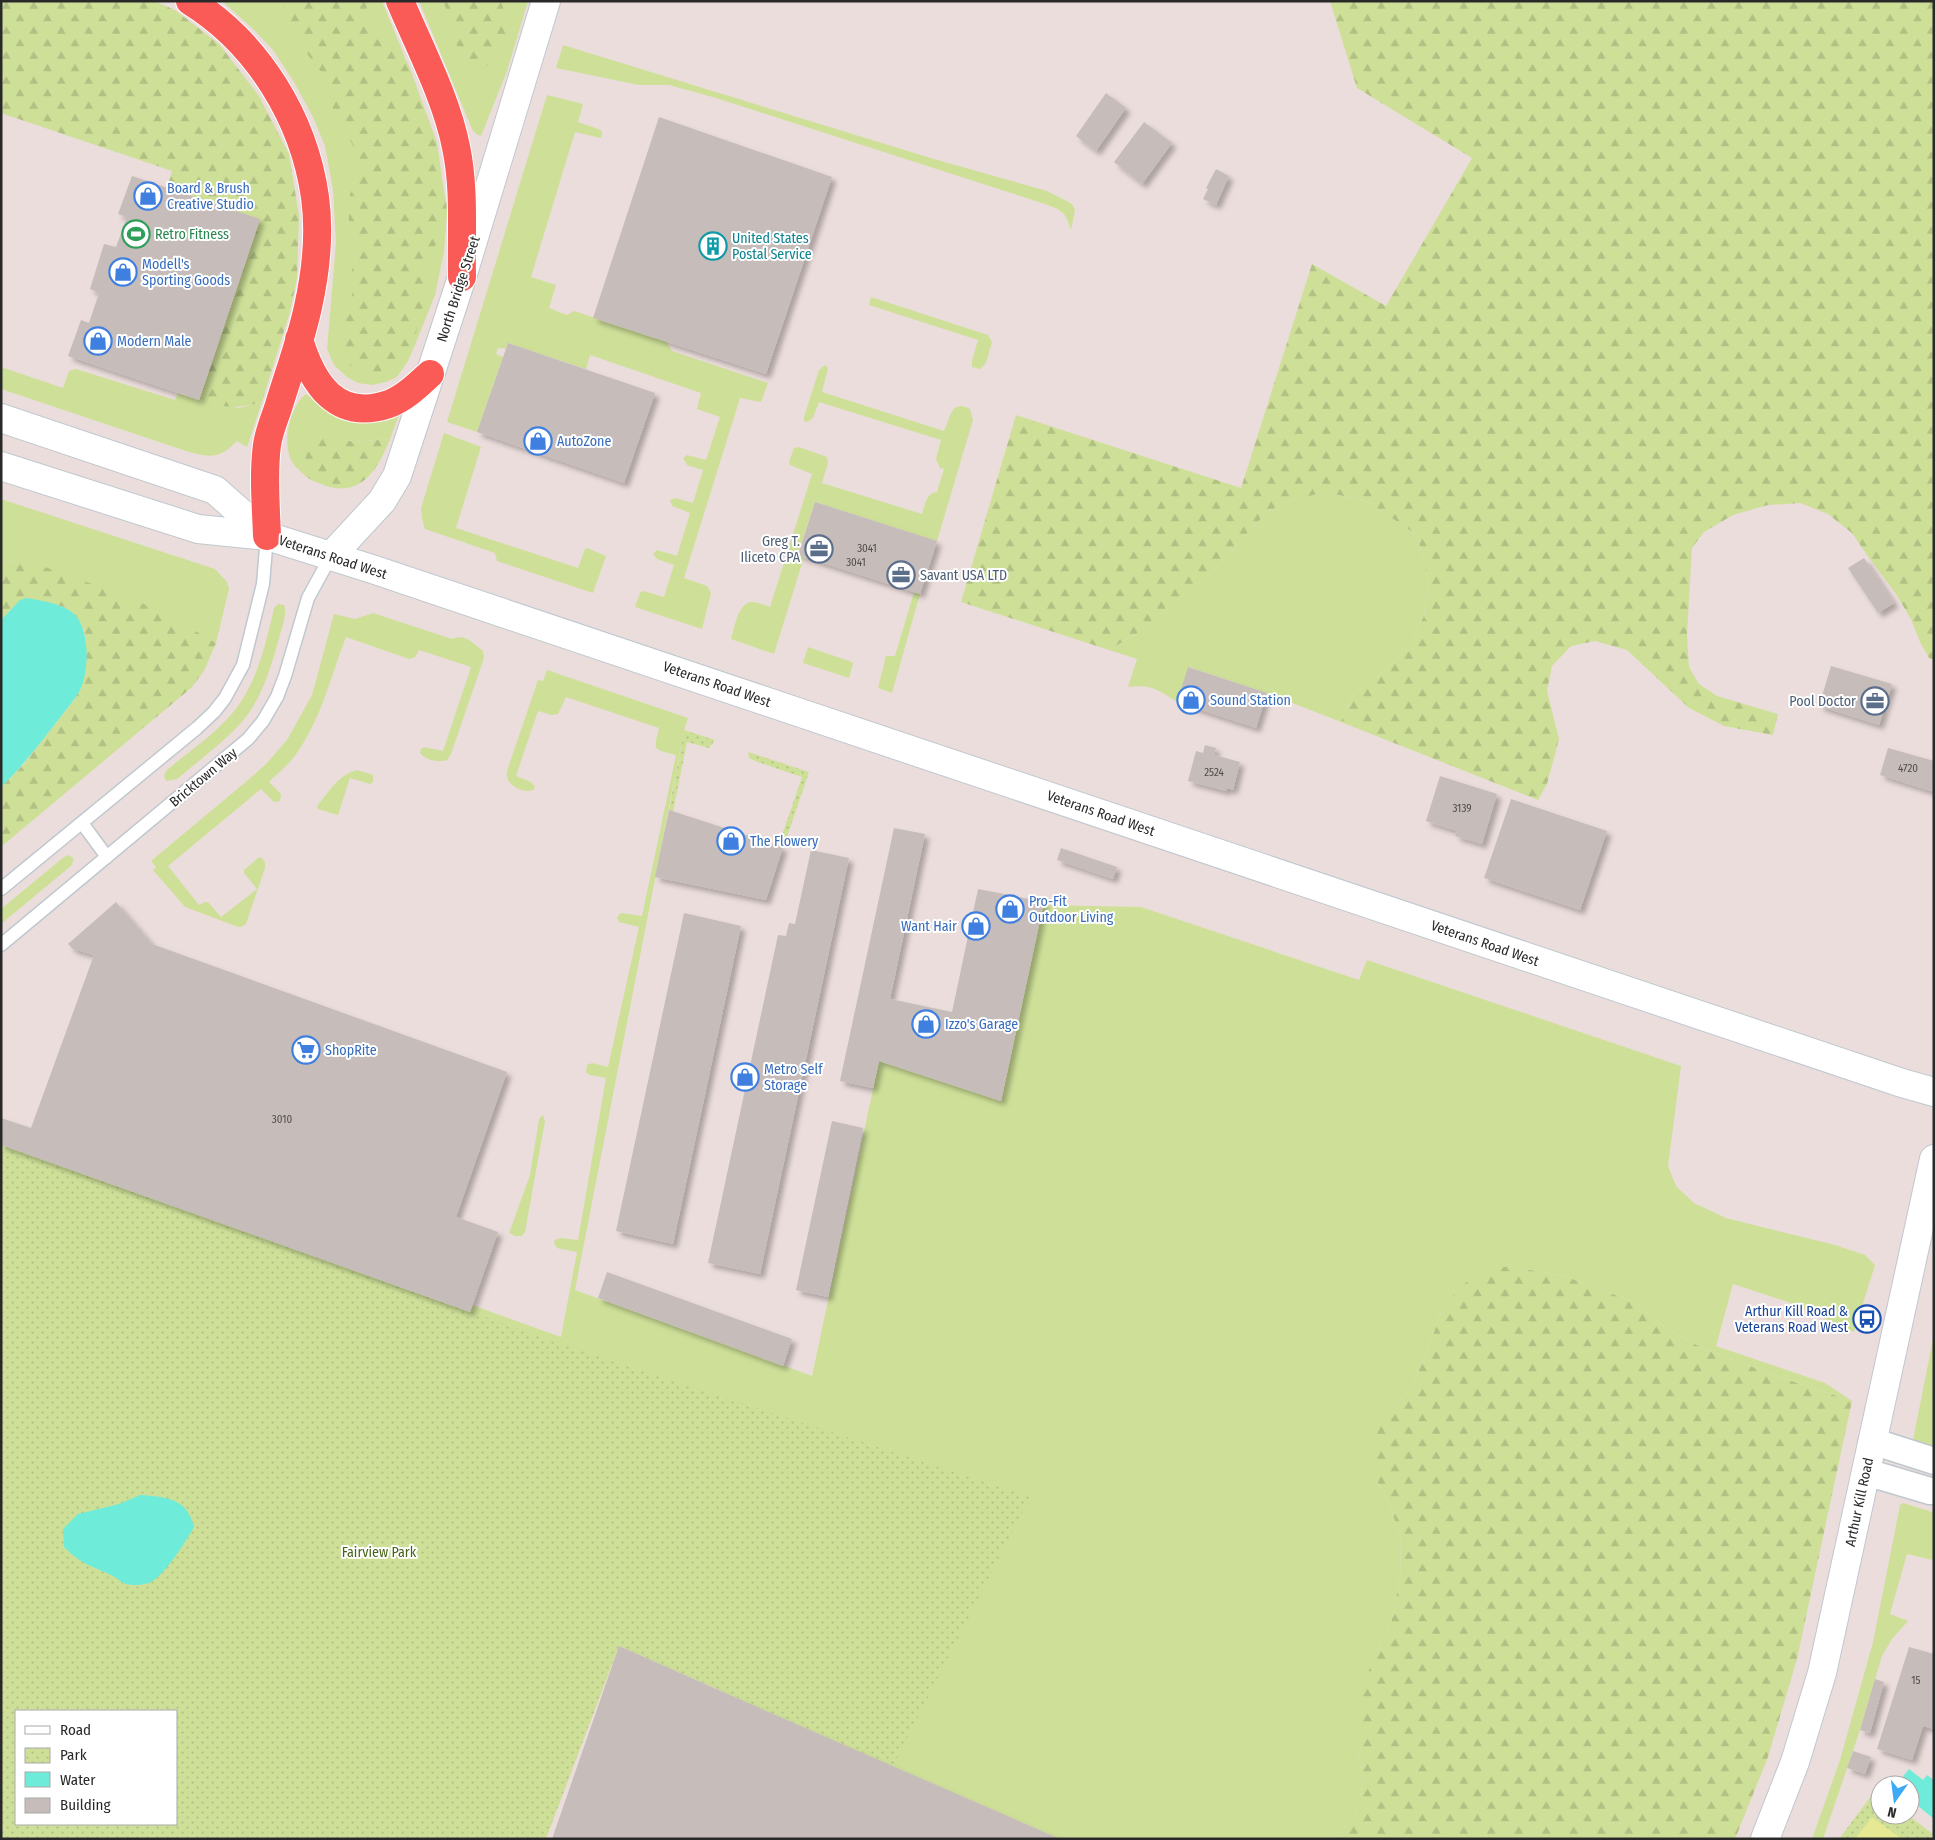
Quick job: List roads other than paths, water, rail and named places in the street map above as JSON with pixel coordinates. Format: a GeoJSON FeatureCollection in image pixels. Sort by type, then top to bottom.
{"type":"FeatureCollection","features":[{"type":"Feature","properties":{"kind":"highway"},"geometry":{"type":"LineString","coordinates":[[190,1],[220,23],[243,46],[263,69],[277,90],[302,144],[315,198],[317,225],[314,278],[300,339],[267,446],[265,474],[267,536]]}},
{"type":"Feature","properties":{"kind":"highway"},"geometry":{"type":"LineString","coordinates":[[400,1],[444,106],[456,146],[460,184],[462,277]]}},
{"type":"Feature","properties":{"kind":"highway"},"geometry":{"type":"LineString","coordinates":[[300,339],[305,358],[320,387],[331,397],[355,407],[378,407],[391,403],[406,394],[430,374]]}},
{"type":"Feature","properties":{"kind":"street","name":"North Bridge Street"},"geometry":{"type":"LineString","coordinates":[[332,556],[390,489],[402,463],[462,277],[546,1]]}},
{"type":"Feature","properties":{"kind":"street","name":"Veterans Road West"},"geometry":{"type":"LineString","coordinates":[[1,418],[215,490],[267,536]]}},
{"type":"Feature","properties":{"kind":"street","name":"Veterans Road West"},"geometry":{"type":"LineString","coordinates":[[1,466],[198,529],[267,536],[332,556],[1902,1083],[1934,1092]]}},
{"type":"Feature","properties":{"kind":"street","name":"Arthur Kill Road"},"geometry":{"type":"LineString","coordinates":[[1765,1839],[1795,1762],[1822,1673],[1934,1160]]}},
{"type":"Feature","properties":{"kind":"street"},"geometry":{"type":"LineString","coordinates":[[1872,1442],[1934,1461]]}},
{"type":"Feature","properties":{"kind":"street"},"geometry":{"type":"LineString","coordinates":[[1866,1472],[1932,1492]]}},
{"type":"Feature","properties":{"kind":"lane"},"geometry":{"type":"LineString","coordinates":[[1,889],[197,728],[214,712],[225,698],[243,665],[248,647],[263,584],[267,536]]}},
{"type":"Feature","properties":{"kind":"lane","name":"Bricktown Way"},"geometry":{"type":"LineString","coordinates":[[1,945],[248,739],[263,721],[277,697],[308,598],[332,556]]}},
{"type":"Feature","properties":{"kind":"lane"},"geometry":{"type":"LineString","coordinates":[[82,823],[107,857]]}},
{"type":"Feature","properties":{"kind":"water"},"geometry":{"type":"Polygon","coordinates":[[[27,598],[58,605],[74,614],[83,629],[87,660],[86,671],[81,688],[74,700],[17,771],[1,787],[1,620],[20,600],[27,598]]]}},
{"type":"Feature","properties":{"kind":"water"},"geometry":{"type":"Polygon","coordinates":[[[140,1495],[167,1498],[181,1505],[191,1517],[194,1527],[174,1558],[155,1579],[144,1584],[126,1584],[90,1566],[64,1547],[63,1529],[78,1514],[119,1504],[140,1495]]]}},
{"type":"Feature","properties":{"kind":"water"},"geometry":{"type":"Polygon","coordinates":[[[1909,1769],[1917,1775],[1904,1775],[1909,1769]]]}},
{"type":"Feature","properties":{"kind":"water"},"geometry":{"type":"Polygon","coordinates":[[[1927,1775],[1934,1780],[1934,1819],[1920,1807],[1920,1778],[1923,1780],[1927,1775]]]}},
{"type":"Feature","properties":{"kind":"place","name":"Board & Brush Creative Studio"},"geometry":{"type":"Point","coordinates":[148,196]}},
{"type":"Feature","properties":{"kind":"place","name":"Retro Fitness"},"geometry":{"type":"Point","coordinates":[136,234]}},
{"type":"Feature","properties":{"kind":"place","name":"United States Postal Service"},"geometry":{"type":"Point","coordinates":[713,246]}},
{"type":"Feature","properties":{"kind":"place","name":"Modell's Sporting Goods"},"geometry":{"type":"Point","coordinates":[123,272]}},
{"type":"Feature","properties":{"kind":"place","name":"Modern Male"},"geometry":{"type":"Point","coordinates":[98,341]}},
{"type":"Feature","properties":{"kind":"place","name":"AutoZone"},"geometry":{"type":"Point","coordinates":[538,441]}},
{"type":"Feature","properties":{"kind":"place","name":"Greg T. Iliceto CPA"},"geometry":{"type":"Point","coordinates":[819,549]}},
{"type":"Feature","properties":{"kind":"place","name":"Savant USA LTD"},"geometry":{"type":"Point","coordinates":[901,575]}},
{"type":"Feature","properties":{"kind":"place","name":"Sound Station"},"geometry":{"type":"Point","coordinates":[1191,700]}},
{"type":"Feature","properties":{"kind":"place","name":"Pool Doctor"},"geometry":{"type":"Point","coordinates":[1875,701]}},
{"type":"Feature","properties":{"kind":"place","name":"The Flowery"},"geometry":{"type":"Point","coordinates":[731,841]}},
{"type":"Feature","properties":{"kind":"place","name":"Pro-Fit Outdoor Living"},"geometry":{"type":"Point","coordinates":[1010,909]}},
{"type":"Feature","properties":{"kind":"place","name":"Want Hair"},"geometry":{"type":"Point","coordinates":[976,926]}},
{"type":"Feature","properties":{"kind":"place","name":"Izzo's Garage"},"geometry":{"type":"Point","coordinates":[926,1024]}},
{"type":"Feature","properties":{"kind":"place","name":"ShopRite"},"geometry":{"type":"Point","coordinates":[306,1050]}},
{"type":"Feature","properties":{"kind":"place","name":"Metro Self Storage"},"geometry":{"type":"Point","coordinates":[745,1077]}},
{"type":"Feature","properties":{"kind":"place","name":"Arthur Kill Road & Veterans Road West"},"geometry":{"type":"Point","coordinates":[1867,1319]}},
{"type":"Feature","properties":{"kind":"park label","name":"Fairview Park"},"geometry":{"type":"Point","coordinates":[379,1552]}}]}
